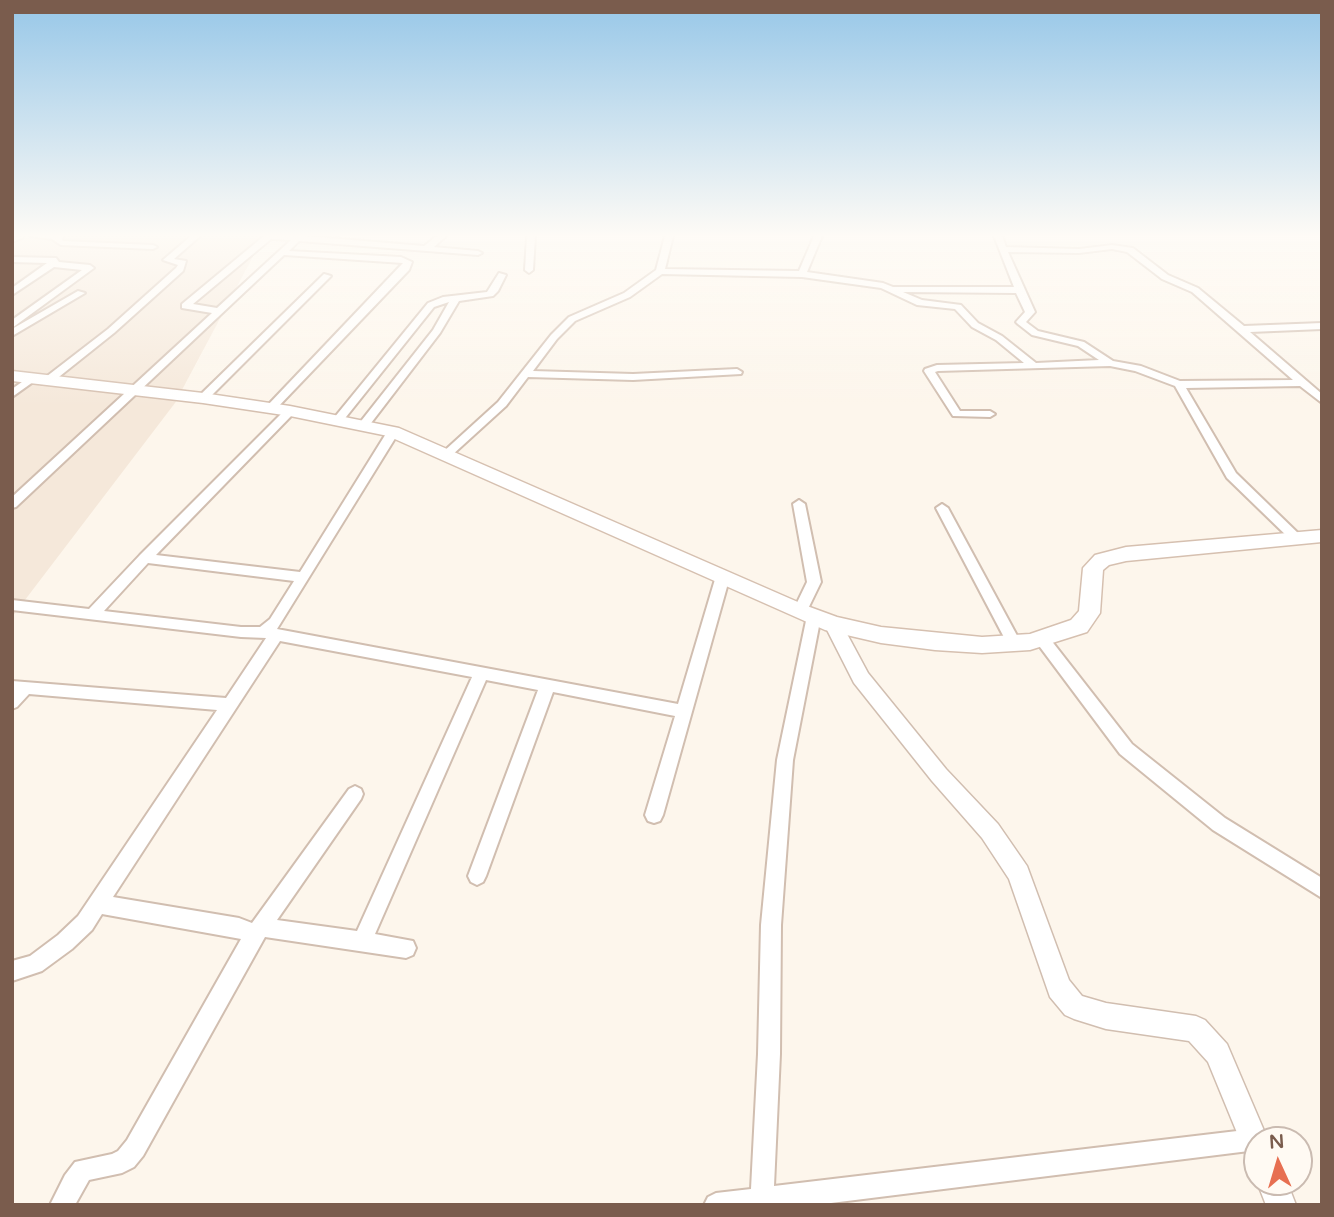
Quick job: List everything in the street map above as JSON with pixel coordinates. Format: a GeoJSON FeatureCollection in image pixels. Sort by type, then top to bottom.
{"type":"FeatureCollection","features":[{"type":"Feature","properties":{"kind":"main road"},"geometry":{"type":"LineString","coordinates":[[29,379],[281,409],[393,432],[816,617],[881,635],[935,642],[982,645],[1014,643],[1042,639],[1079,626],[1088,613],[1093,568],[1102,560],[1126,554],[1322,536]]}},
{"type":"Feature","properties":{"kind":"street"},"geometry":{"type":"LineString","coordinates":[[14,329],[59,293]]}},
{"type":"Feature","properties":{"kind":"street"},"geometry":{"type":"LineString","coordinates":[[14,329],[81,293]]}},
{"type":"Feature","properties":{"kind":"street"},"geometry":{"type":"LineString","coordinates":[[12,394],[29,379],[111,331],[154,293]]}},
{"type":"Feature","properties":{"kind":"street"},"geometry":{"type":"LineString","coordinates":[[200,293],[185,306],[221,311]]}},
{"type":"Feature","properties":{"kind":"street"},"geometry":{"type":"LineString","coordinates":[[12,504],[241,293]]}},
{"type":"Feature","properties":{"kind":"street"},"geometry":{"type":"LineString","coordinates":[[203,398],[310,293]]}},
{"type":"Feature","properties":{"kind":"street"},"geometry":{"type":"LineString","coordinates":[[93,614],[384,293]]}},
{"type":"Feature","properties":{"kind":"street"},"geometry":{"type":"LineString","coordinates":[[338,420],[431,305],[443,300],[493,293]]}},
{"type":"Feature","properties":{"kind":"street"},"geometry":{"type":"LineString","coordinates":[[447,454],[494,413],[572,318],[630,293]]}},
{"type":"Feature","properties":{"kind":"street"},"geometry":{"type":"LineString","coordinates":[[899,293],[920,303],[958,307],[975,325],[999,338],[1034,366]]}},
{"type":"Feature","properties":{"kind":"street"},"geometry":{"type":"LineString","coordinates":[[1020,293],[1030,312],[1021,319],[1029,330],[1081,344],[1110,363]]}},
{"type":"Feature","properties":{"kind":"street"},"geometry":{"type":"LineString","coordinates":[[1198,293],[1322,400]]}},
{"type":"Feature","properties":{"kind":"street"},"geometry":{"type":"LineString","coordinates":[[364,425],[437,331],[455,300]]}},
{"type":"Feature","properties":{"kind":"street"},"geometry":{"type":"LineString","coordinates":[[1241,329],[1322,326]]}},
{"type":"Feature","properties":{"kind":"street"},"geometry":{"type":"LineString","coordinates":[[990,414],[957,414],[929,371],[937,368],[1110,363],[1137,368],[1179,384],[1304,383]]}},
{"type":"Feature","properties":{"kind":"street"},"geometry":{"type":"LineString","coordinates":[[527,374],[632,377],[737,372]]}},
{"type":"Feature","properties":{"kind":"street"},"geometry":{"type":"LineString","coordinates":[[1179,384],[1231,475],[1296,537]]}},
{"type":"Feature","properties":{"kind":"street"},"geometry":{"type":"LineString","coordinates":[[12,971],[35,964],[85,923],[230,705],[269,633],[393,432]]}},
{"type":"Feature","properties":{"kind":"street"},"geometry":{"type":"LineString","coordinates":[[762,1199],[769,1054],[771,925],[785,760],[816,617],[814,582],[799,504]]}},
{"type":"Feature","properties":{"kind":"street"},"geometry":{"type":"LineString","coordinates":[[942,508],[1014,643]]}},
{"type":"Feature","properties":{"kind":"street"},"geometry":{"type":"LineString","coordinates":[[145,558],[303,577]]}},
{"type":"Feature","properties":{"kind":"street"},"geometry":{"type":"LineString","coordinates":[[654,815],[723,576]]}},
{"type":"Feature","properties":{"kind":"street"},"geometry":{"type":"LineString","coordinates":[[12,606],[269,633],[684,711]]}},
{"type":"Feature","properties":{"kind":"street"},"geometry":{"type":"LineString","coordinates":[[816,617],[860,678],[939,775],[990,831],[1011,862],[1032,906],[1059,988],[1074,1006],[1106,1016],[1196,1029],[1218,1053],[1249,1126]]}},
{"type":"Feature","properties":{"kind":"street"},"geometry":{"type":"LineString","coordinates":[[1042,639],[1126,749],[1219,824],[1322,889]]}},
{"type":"Feature","properties":{"kind":"street"},"geometry":{"type":"LineString","coordinates":[[362,942],[481,674]]}},
{"type":"Feature","properties":{"kind":"street"},"geometry":{"type":"LineString","coordinates":[[12,703],[19,687],[230,705]]}},
{"type":"Feature","properties":{"kind":"street"},"geometry":{"type":"LineString","coordinates":[[477,876],[547,687]]}},
{"type":"Feature","properties":{"kind":"street"},"geometry":{"type":"LineString","coordinates":[[62,1205],[83,1170],[114,1165],[126,1158],[135,1148],[256,934],[355,794]]}},
{"type":"Feature","properties":{"kind":"street"},"geometry":{"type":"LineString","coordinates":[[98,904],[239,928],[256,934],[406,948]]}},
{"type":"Feature","properties":{"kind":"street"},"geometry":{"type":"LineString","coordinates":[[716,1205],[1243,1144]]}},
{"type":"Feature","properties":{"kind":"shaded area"},"geometry":{"type":"Polygon","coordinates":[[[12,293],[234,293],[175,403],[12,617],[12,293]]]}}]}
